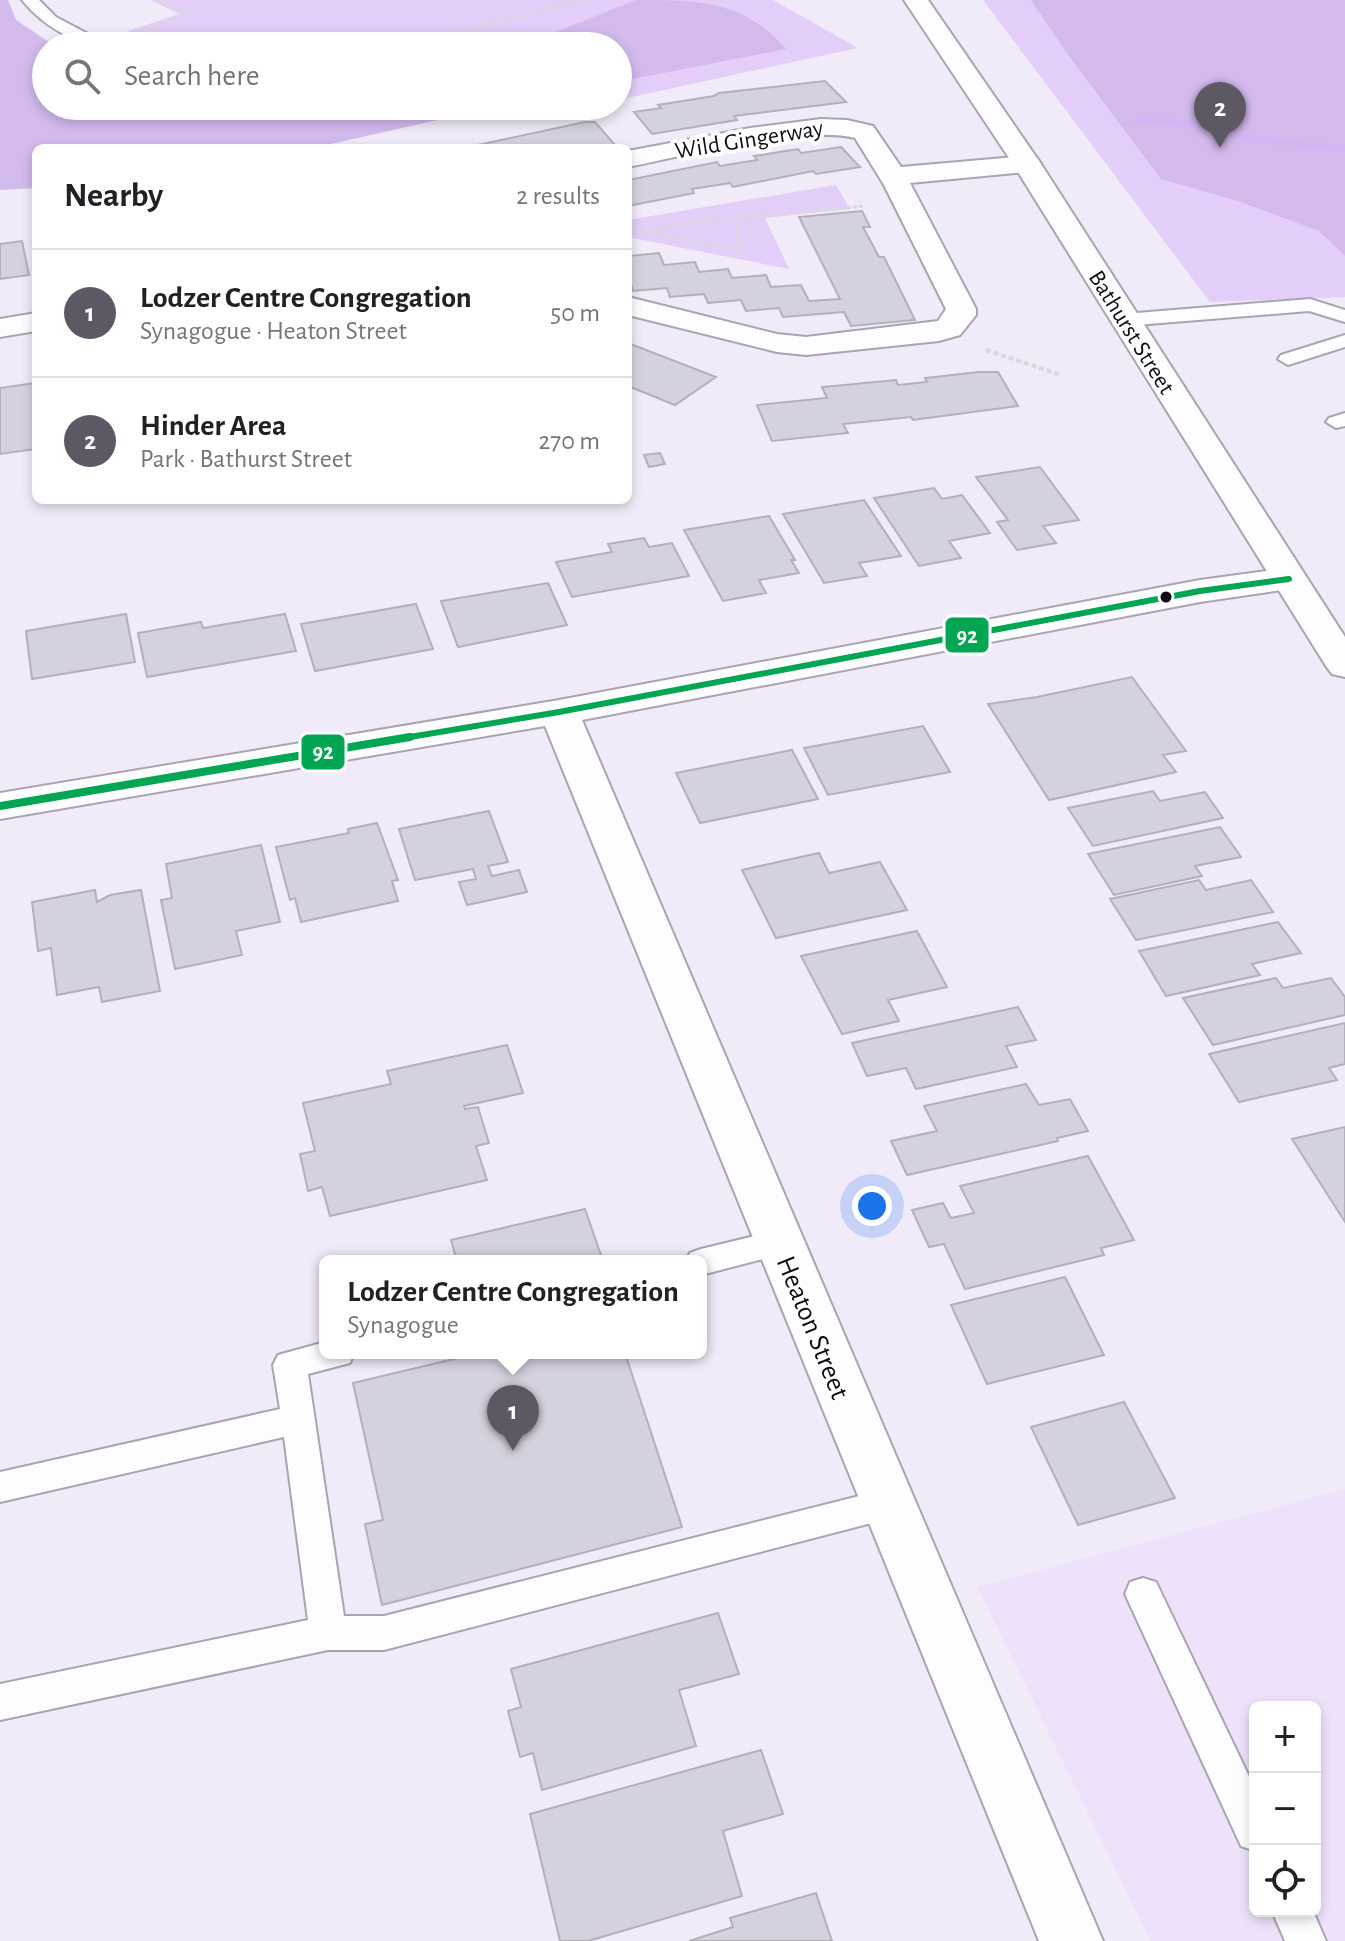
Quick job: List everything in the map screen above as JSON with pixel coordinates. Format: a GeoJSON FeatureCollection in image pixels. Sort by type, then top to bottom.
{"type":"FeatureCollection","features":[{"type":"Feature","properties":{"kind":"street","name":"Bathurst Street"},"geometry":{"type":"LineString","coordinates":[[916,0],[1027,164],[1345,666]]}},
{"type":"Feature","properties":{"kind":"street","name":"Wild Gingerway"},"geometry":{"type":"LineString","coordinates":[[632,158],[836,126],[867,133],[893,176],[961,309],[961,315],[949,328],[939,332],[806,346],[734,335],[632,307]]}},
{"type":"Feature","properties":{"kind":"street"},"geometry":{"type":"LineString","coordinates":[[893,176],[1027,164]]}},
{"type":"Feature","properties":{"kind":"street"},"geometry":{"type":"LineString","coordinates":[[0,328],[32,323]]}},
{"type":"Feature","properties":{"kind":"street"},"geometry":{"type":"LineString","coordinates":[[0,806],[559,712],[1200,591],[1289,579]]}},
{"type":"Feature","properties":{"kind":"street","name":"Heaton Street"},"geometry":{"type":"LineString","coordinates":[[559,712],[1071,1941]]}},
{"type":"Feature","properties":{"kind":"lane"},"geometry":{"type":"LineString","coordinates":[[30,0],[50,20],[74,32]]}},
{"type":"Feature","properties":{"kind":"lane"},"geometry":{"type":"LineString","coordinates":[[1124,320],[1310,305],[1345,316]]}},
{"type":"Feature","properties":{"kind":"lane"},"geometry":{"type":"LineString","coordinates":[[1288,359],[1345,341]]}},
{"type":"Feature","properties":{"kind":"lane"},"geometry":{"type":"LineString","coordinates":[[707,1261],[779,1243]]}},
{"type":"Feature","properties":{"kind":"lane"},"geometry":{"type":"LineString","coordinates":[[319,1358],[290,1365],[328,1633]]}},
{"type":"Feature","properties":{"kind":"lane"},"geometry":{"type":"LineString","coordinates":[[0,1487],[299,1419]]}},
{"type":"Feature","properties":{"kind":"lane"},"geometry":{"type":"LineString","coordinates":[[0,1702],[328,1633],[384,1633],[887,1504]]}},
{"type":"Feature","properties":{"kind":"lane"},"geometry":{"type":"LineString","coordinates":[[1143,1594],[1249,1819]]}},
{"type":"Feature","properties":{"kind":"lane"},"geometry":{"type":"LineString","coordinates":[[1295,1917],[1306,1941]]}},
{"type":"Feature","properties":{"kind":"path"},"geometry":{"type":"LineString","coordinates":[[142,32],[187,13],[159,0]]}},
{"type":"Feature","properties":{"kind":"path"},"geometry":{"type":"LineString","coordinates":[[457,32],[584,0]]}},
{"type":"Feature","properties":{"kind":"path"},"geometry":{"type":"LineString","coordinates":[[656,234],[668,227],[689,223],[853,207]]}},
{"type":"Feature","properties":{"kind":"path"},"geometry":{"type":"LineString","coordinates":[[632,232],[741,251],[736,219]]}},
{"type":"Feature","properties":{"kind":"path"},"geometry":{"type":"LineString","coordinates":[[975,347],[1061,375]]}},
{"type":"Feature","properties":{"kind":"shaded area"},"geometry":{"type":"Polygon","coordinates":[[[0,0],[8,0],[16,20],[34,32],[32,120],[438,120],[331,144],[32,144],[32,188],[0,190],[0,0]]]}},
{"type":"Feature","properties":{"kind":"shaded area"},"geometry":{"type":"Polygon","coordinates":[[[151,0],[773,0],[858,48],[632,97],[632,32],[128,31],[179,14],[151,0]]]}},
{"type":"Feature","properties":{"kind":"shaded area"},"geometry":{"type":"Polygon","coordinates":[[[636,0],[680,1],[718,6],[736,12],[770,33],[786,49],[632,79],[632,32],[556,32],[636,0]]]}},
{"type":"Feature","properties":{"kind":"shaded area"},"geometry":{"type":"Polygon","coordinates":[[[983,0],[1345,0],[1345,297],[1210,302],[983,0]]]}},
{"type":"Feature","properties":{"kind":"shaded area"},"geometry":{"type":"Polygon","coordinates":[[[1031,0],[1345,0],[1345,256],[1319,231],[1238,201],[1161,179],[1031,0]]]}},
{"type":"Feature","properties":{"kind":"shaded area"},"geometry":{"type":"Polygon","coordinates":[[[836,185],[850,209],[765,218],[789,269],[632,238],[632,219],[836,185]]]}},
{"type":"Feature","properties":{"kind":"shaded area"},"geometry":{"type":"Polygon","coordinates":[[[1345,1489],[1345,1941],[1151,1941],[977,1587],[1345,1489]]]}},
{"type":"Feature","properties":{"kind":"building"},"geometry":{"type":"Polygon","coordinates":[[[825,81],[846,102],[734,116],[737,120],[652,134],[634,112],[719,93],[825,81]]]}},
{"type":"Feature","properties":{"kind":"building"},"geometry":{"type":"Polygon","coordinates":[[[595,122],[614,144],[483,144],[595,122]]]}},
{"type":"Feature","properties":{"kind":"building"},"geometry":{"type":"Polygon","coordinates":[[[841,147],[860,167],[816,174],[813,171],[733,187],[730,183],[692,189],[694,193],[632,205],[632,179],[717,162],[720,166],[757,160],[754,156],[798,149],[801,153],[841,147]]]}},
{"type":"Feature","properties":{"kind":"building"},"geometry":{"type":"Polygon","coordinates":[[[862,211],[870,227],[863,227],[879,257],[884,257],[915,320],[851,326],[844,312],[783,317],[779,308],[746,311],[741,300],[708,303],[704,294],[670,297],[667,288],[633,291],[632,256],[659,253],[664,265],[695,262],[699,272],[728,269],[732,278],[766,275],[771,287],[801,285],[809,301],[840,299],[799,217],[862,211]]]}},
{"type":"Feature","properties":{"kind":"building"},"geometry":{"type":"Polygon","coordinates":[[[22,241],[29,275],[0,279],[0,244],[22,241]]]}},
{"type":"Feature","properties":{"kind":"building"},"geometry":{"type":"Polygon","coordinates":[[[632,345],[716,377],[675,405],[632,388],[632,345]]]}},
{"type":"Feature","properties":{"kind":"building"},"geometry":{"type":"Polygon","coordinates":[[[998,372],[1018,406],[913,420],[911,417],[843,424],[848,433],[772,441],[757,405],[827,398],[822,387],[896,380],[898,385],[927,382],[925,378],[998,372]]]}},
{"type":"Feature","properties":{"kind":"building"},"geometry":{"type":"Polygon","coordinates":[[[32,384],[32,450],[0,454],[0,388],[32,384]]]}},
{"type":"Feature","properties":{"kind":"building"},"geometry":{"type":"Polygon","coordinates":[[[660,453],[665,464],[649,467],[644,455],[660,453]]]}},
{"type":"Feature","properties":{"kind":"building"},"geometry":{"type":"Polygon","coordinates":[[[1040,467],[1079,520],[1043,526],[1056,543],[1017,550],[997,522],[1008,520],[976,477],[1040,467]]]}},
{"type":"Feature","properties":{"kind":"building"},"geometry":{"type":"Polygon","coordinates":[[[934,488],[942,499],[962,495],[990,533],[949,541],[961,558],[919,566],[874,498],[934,488]]]}},
{"type":"Feature","properties":{"kind":"building"},"geometry":{"type":"Polygon","coordinates":[[[864,500],[901,556],[859,563],[867,576],[824,583],[783,514],[864,500]]]}},
{"type":"Feature","properties":{"kind":"building"},"geometry":{"type":"Polygon","coordinates":[[[769,516],[795,560],[791,560],[799,573],[759,580],[766,593],[723,601],[684,530],[769,516]]]}},
{"type":"Feature","properties":{"kind":"building"},"geometry":{"type":"Polygon","coordinates":[[[644,538],[649,547],[672,543],[689,576],[572,597],[556,562],[612,552],[608,544],[644,538]]]}},
{"type":"Feature","properties":{"kind":"building"},"geometry":{"type":"Polygon","coordinates":[[[548,583],[567,625],[458,647],[441,601],[548,583]]]}},
{"type":"Feature","properties":{"kind":"building"},"geometry":{"type":"Polygon","coordinates":[[[416,604],[433,649],[315,671],[301,624],[416,604]]]}},
{"type":"Feature","properties":{"kind":"building"},"geometry":{"type":"Polygon","coordinates":[[[126,614],[135,662],[32,679],[26,631],[126,614]]]}},
{"type":"Feature","properties":{"kind":"building"},"geometry":{"type":"Polygon","coordinates":[[[285,614],[296,651],[147,677],[138,633],[201,622],[203,628],[285,614]]]}},
{"type":"Feature","properties":{"kind":"building"},"geometry":{"type":"Polygon","coordinates":[[[1132,677],[1186,751],[1163,755],[1176,772],[1049,800],[988,704],[1132,677]]]}},
{"type":"Feature","properties":{"kind":"building"},"geometry":{"type":"Polygon","coordinates":[[[923,726],[950,772],[828,795],[804,748],[923,726]]]}},
{"type":"Feature","properties":{"kind":"building"},"geometry":{"type":"Polygon","coordinates":[[[792,750],[818,799],[700,823],[676,773],[792,750]]]}},
{"type":"Feature","properties":{"kind":"building"},"geometry":{"type":"Polygon","coordinates":[[[1153,791],[1160,801],[1205,792],[1223,818],[1093,846],[1068,808],[1153,791]]]}},
{"type":"Feature","properties":{"kind":"building"},"geometry":{"type":"Polygon","coordinates":[[[489,811],[508,862],[488,866],[492,876],[519,870],[527,892],[467,905],[459,882],[476,879],[473,869],[415,880],[399,829],[489,811]]]}},
{"type":"Feature","properties":{"kind":"building"},"geometry":{"type":"Polygon","coordinates":[[[377,823],[398,880],[392,881],[398,901],[301,922],[295,898],[290,900],[276,847],[349,833],[348,829],[377,823]]]}},
{"type":"Feature","properties":{"kind":"building"},"geometry":{"type":"Polygon","coordinates":[[[1220,827],[1241,857],[1195,866],[1202,876],[1114,895],[1088,854],[1220,827]]]}},
{"type":"Feature","properties":{"kind":"building"},"geometry":{"type":"Polygon","coordinates":[[[261,845],[280,922],[236,931],[242,955],[175,969],[161,900],[172,898],[166,864],[261,845]]]}},
{"type":"Feature","properties":{"kind":"building"},"geometry":{"type":"Polygon","coordinates":[[[819,853],[829,873],[880,862],[907,910],[776,938],[742,870],[819,853]]]}},
{"type":"Feature","properties":{"kind":"building"},"geometry":{"type":"Polygon","coordinates":[[[1199,880],[1206,890],[1251,880],[1273,912],[1136,940],[1110,899],[1199,880]]]}},
{"type":"Feature","properties":{"kind":"building"},"geometry":{"type":"Polygon","coordinates":[[[95,890],[97,902],[110,895],[141,890],[160,991],[102,1002],[99,987],[57,995],[51,948],[38,951],[32,902],[95,890]]]}},
{"type":"Feature","properties":{"kind":"building"},"geometry":{"type":"Polygon","coordinates":[[[1278,922],[1301,953],[1252,964],[1260,975],[1166,996],[1139,951],[1278,922]]]}},
{"type":"Feature","properties":{"kind":"building"},"geometry":{"type":"Polygon","coordinates":[[[917,931],[947,987],[888,1000],[899,1021],[842,1034],[801,956],[917,931]]]}},
{"type":"Feature","properties":{"kind":"building"},"geometry":{"type":"Polygon","coordinates":[[[1276,978],[1283,988],[1331,978],[1345,997],[1345,1015],[1213,1045],[1183,998],[1276,978]]]}},
{"type":"Feature","properties":{"kind":"building"},"geometry":{"type":"Polygon","coordinates":[[[1018,1007],[1036,1040],[1006,1046],[1017,1067],[916,1089],[906,1068],[867,1076],[852,1043],[1018,1007]]]}},
{"type":"Feature","properties":{"kind":"building"},"geometry":{"type":"Polygon","coordinates":[[[1345,1023],[1345,1064],[1329,1068],[1337,1080],[1239,1102],[1209,1054],[1345,1023]]]}},
{"type":"Feature","properties":{"kind":"building"},"geometry":{"type":"Polygon","coordinates":[[[507,1045],[523,1093],[464,1106],[465,1109],[478,1107],[489,1143],[476,1146],[487,1180],[330,1216],[322,1187],[308,1191],[300,1154],[315,1151],[303,1103],[391,1084],[387,1071],[507,1045]]]}},
{"type":"Feature","properties":{"kind":"building"},"geometry":{"type":"Polygon","coordinates":[[[1026,1084],[1039,1105],[1070,1099],[1088,1131],[1057,1138],[1058,1141],[907,1175],[891,1141],[937,1131],[924,1106],[1026,1084]]]}},
{"type":"Feature","properties":{"kind":"building"},"geometry":{"type":"Polygon","coordinates":[[[1345,1127],[1345,1222],[1292,1139],[1345,1127]]]}},
{"type":"Feature","properties":{"kind":"building"},"geometry":{"type":"Polygon","coordinates":[[[1088,1156],[1134,1240],[1101,1248],[1104,1255],[965,1289],[944,1244],[929,1247],[912,1210],[943,1203],[951,1218],[974,1213],[960,1186],[1088,1156]]]}},
{"type":"Feature","properties":{"kind":"building"},"geometry":{"type":"Polygon","coordinates":[[[585,1209],[601,1255],[455,1255],[451,1240],[585,1209]]]}},
{"type":"Feature","properties":{"kind":"building"},"geometry":{"type":"Polygon","coordinates":[[[1065,1277],[1104,1355],[987,1384],[951,1305],[1065,1277]]]}},
{"type":"Feature","properties":{"kind":"building"},"geometry":{"type":"Polygon","coordinates":[[[454,1359],[627,1359],[682,1527],[382,1605],[365,1524],[383,1520],[353,1383],[454,1359]]]}},
{"type":"Feature","properties":{"kind":"building"},"geometry":{"type":"Polygon","coordinates":[[[1124,1402],[1175,1498],[1078,1525],[1031,1427],[1124,1402]]]}},
{"type":"Feature","properties":{"kind":"building"},"geometry":{"type":"Polygon","coordinates":[[[718,1613],[739,1674],[679,1690],[696,1746],[542,1790],[533,1753],[520,1757],[508,1711],[521,1707],[511,1669],[718,1613]]]}},
{"type":"Feature","properties":{"kind":"building"},"geometry":{"type":"Polygon","coordinates":[[[761,1750],[783,1814],[723,1831],[742,1896],[588,1941],[560,1941],[530,1814],[761,1750]]]}},
{"type":"Feature","properties":{"kind":"building"},"geometry":{"type":"Polygon","coordinates":[[[816,1893],[832,1941],[689,1941],[733,1927],[730,1918],[816,1893]]]}},
{"type":"Feature","properties":{"kind":"waterway"},"geometry":{"type":"LineString","coordinates":[[1136,121],[1190,123],[1255,140],[1345,148]]}},
{"type":"Feature","properties":{"kind":"transit line","name":"92"},"geometry":{"type":"LineString","coordinates":[[0,806],[559,712],[1200,591],[1289,579]]}},
{"type":"Feature","properties":{"kind":"place","name":"Hinder Area"},"geometry":{"type":"Point","coordinates":[1220,148]}},
{"type":"Feature","properties":{"kind":"place","name":"Lodzer Centre Congregation"},"geometry":{"type":"Point","coordinates":[513,1451]}}]}
